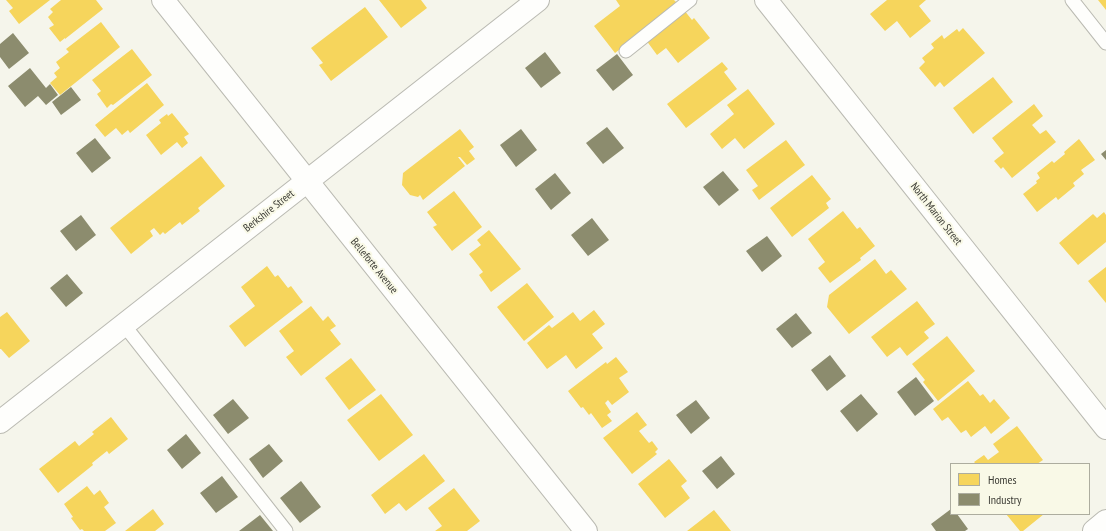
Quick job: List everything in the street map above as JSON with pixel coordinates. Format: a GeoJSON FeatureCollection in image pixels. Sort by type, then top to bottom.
{"type":"FeatureCollection","features":[{"type":"Feature","properties":{"kind":"street","name":"Belleforte Avenue"},"geometry":{"type":"LineString","coordinates":[[163,0],[586,531]]}},
{"type":"Feature","properties":{"kind":"street","name":"Berkshire Street"},"geometry":{"type":"LineString","coordinates":[[0,422],[538,0]]}},
{"type":"Feature","properties":{"kind":"street","name":"North Marion Street"},"geometry":{"type":"LineString","coordinates":[[766,0],[1106,428]]}},
{"type":"Feature","properties":{"kind":"street"},"geometry":{"type":"LineString","coordinates":[[1094,531],[1106,521]]}},
{"type":"Feature","properties":{"kind":"lane"},"geometry":{"type":"LineString","coordinates":[[626,51],[690,0]]}},
{"type":"Feature","properties":{"kind":"lane"},"geometry":{"type":"LineString","coordinates":[[1072,0],[1106,43]]}},
{"type":"Feature","properties":{"kind":"lane"},"geometry":{"type":"LineString","coordinates":[[124,324],[286,531]]}},
{"type":"Feature","properties":{"kind":"building: Homes"},"geometry":{"type":"Polygon","coordinates":[[[6,0],[50,0],[19,24],[9,11],[13,8],[6,0]]]}},
{"type":"Feature","properties":{"kind":"building: Homes"},"geometry":{"type":"Polygon","coordinates":[[[61,0],[96,0],[103,9],[60,42],[49,28],[54,25],[48,17],[53,12],[50,9],[61,0]]]}},
{"type":"Feature","properties":{"kind":"building: Homes"},"geometry":{"type":"Polygon","coordinates":[[[379,0],[421,0],[427,8],[401,28],[379,0]]]}},
{"type":"Feature","properties":{"kind":"building: Homes"},"geometry":{"type":"Polygon","coordinates":[[[616,0],[674,0],[678,4],[615,53],[594,26],[620,6],[616,0]]]}},
{"type":"Feature","properties":{"kind":"building: Homes"},"geometry":{"type":"Polygon","coordinates":[[[887,0],[926,0],[919,6],[931,21],[910,38],[897,21],[885,31],[870,14],[887,0]]]}},
{"type":"Feature","properties":{"kind":"building: Homes"},"geometry":{"type":"Polygon","coordinates":[[[1098,0],[1106,0],[1106,10],[1098,0]]]}},
{"type":"Feature","properties":{"kind":"building: Homes"},"geometry":{"type":"Polygon","coordinates":[[[365,7],[388,37],[331,81],[319,65],[323,63],[311,48],[365,7]]]}},
{"type":"Feature","properties":{"kind":"building: Homes"},"geometry":{"type":"Polygon","coordinates":[[[684,10],[692,20],[694,18],[710,38],[678,63],[666,48],[657,55],[646,40],[684,10]]]}},
{"type":"Feature","properties":{"kind":"building: Homes"},"geometry":{"type":"Polygon","coordinates":[[[101,22],[120,47],[60,95],[50,83],[57,77],[54,73],[60,68],[56,62],[69,52],[66,49],[101,22]]]}},
{"type":"Feature","properties":{"kind":"building: Homes"},"geometry":{"type":"Polygon","coordinates":[[[963,28],[985,53],[944,87],[940,82],[935,87],[919,68],[925,62],[922,58],[934,48],[931,44],[942,35],[944,39],[957,29],[959,32],[963,28]]]}},
{"type":"Feature","properties":{"kind":"building: Homes"},"geometry":{"type":"Polygon","coordinates":[[[132,49],[152,75],[107,108],[97,94],[101,91],[92,80],[132,49]]]}},
{"type":"Feature","properties":{"kind":"building: Homes"},"geometry":{"type":"Polygon","coordinates":[[[722,62],[728,69],[724,72],[737,89],[686,128],[667,104],[722,62]]]}},
{"type":"Feature","properties":{"kind":"building: Homes"},"geometry":{"type":"Polygon","coordinates":[[[993,77],[1013,102],[973,134],[953,108],[993,77]]]}},
{"type":"Feature","properties":{"kind":"building: Homes"},"geometry":{"type":"Polygon","coordinates":[[[147,83],[164,105],[130,133],[128,130],[122,135],[116,128],[105,137],[95,125],[147,83]]]}},
{"type":"Feature","properties":{"kind":"building: Homes"},"geometry":{"type":"Polygon","coordinates":[[[748,89],[775,124],[744,149],[735,138],[722,149],[710,134],[734,114],[727,105],[748,89]]]}},
{"type":"Feature","properties":{"kind":"building: Homes"},"geometry":{"type":"Polygon","coordinates":[[[1034,104],[1043,116],[1032,125],[1040,134],[1046,130],[1056,142],[1012,178],[1003,167],[1001,169],[994,161],[1004,153],[992,138],[1034,104]]]}},
{"type":"Feature","properties":{"kind":"building: Homes"},"geometry":{"type":"Polygon","coordinates":[[[172,113],[189,134],[184,137],[188,143],[182,148],[177,142],[161,155],[146,135],[161,123],[159,120],[167,114],[168,116],[172,113]]]}},
{"type":"Feature","properties":{"kind":"building: Homes"},"geometry":{"type":"Polygon","coordinates":[[[460,129],[474,147],[469,151],[475,159],[467,165],[460,157],[458,157],[465,166],[423,200],[420,195],[418,197],[410,195],[402,185],[403,173],[460,129]]]}},
{"type":"Feature","properties":{"kind":"building: Homes"},"geometry":{"type":"Polygon","coordinates":[[[1079,139],[1095,160],[1081,170],[1084,174],[1073,183],[1075,186],[1058,200],[1056,197],[1037,212],[1023,194],[1037,183],[1036,181],[1040,178],[1037,173],[1052,161],[1054,163],[1079,139]]]}},
{"type":"Feature","properties":{"kind":"building: Homes"},"geometry":{"type":"Polygon","coordinates":[[[786,140],[805,165],[759,200],[752,190],[758,186],[746,170],[786,140]]]}},
{"type":"Feature","properties":{"kind":"building: Homes"},"geometry":{"type":"Polygon","coordinates":[[[201,156],[225,186],[198,208],[200,211],[182,225],[180,222],[165,234],[163,232],[160,235],[154,228],[150,231],[153,236],[131,254],[110,228],[201,156]]]}},
{"type":"Feature","properties":{"kind":"building: Homes"},"geometry":{"type":"Polygon","coordinates":[[[812,175],[831,199],[826,203],[829,208],[792,237],[770,208],[812,175]]]}},
{"type":"Feature","properties":{"kind":"building: Homes"},"geometry":{"type":"Polygon","coordinates":[[[454,191],[482,227],[452,251],[433,227],[437,225],[427,212],[454,191]]]}},
{"type":"Feature","properties":{"kind":"building: Homes"},"geometry":{"type":"Polygon","coordinates":[[[843,211],[857,229],[860,227],[875,246],[860,258],[861,260],[830,283],[818,268],[825,262],[808,239],[843,211]]]}},
{"type":"Feature","properties":{"kind":"building: Homes"},"geometry":{"type":"Polygon","coordinates":[[[1104,212],[1106,215],[1106,242],[1078,265],[1059,243],[1093,214],[1097,218],[1104,212]]]}},
{"type":"Feature","properties":{"kind":"building: Homes"},"geometry":{"type":"Polygon","coordinates":[[[489,230],[521,269],[491,292],[479,275],[483,272],[469,254],[481,245],[477,240],[489,230]]]}},
{"type":"Feature","properties":{"kind":"building: Homes"},"geometry":{"type":"Polygon","coordinates":[[[875,259],[886,274],[891,270],[907,289],[849,334],[827,307],[829,295],[875,259]]]}},
{"type":"Feature","properties":{"kind":"building: Homes"},"geometry":{"type":"Polygon","coordinates":[[[267,266],[275,277],[278,275],[288,288],[291,286],[303,302],[245,347],[229,326],[255,306],[241,287],[267,266]]]}},
{"type":"Feature","properties":{"kind":"building: Homes"},"geometry":{"type":"Polygon","coordinates":[[[1106,267],[1106,303],[1088,281],[1106,267]]]}},
{"type":"Feature","properties":{"kind":"building: Homes"},"geometry":{"type":"Polygon","coordinates":[[[527,283],[554,317],[524,341],[497,307],[527,283]]]}},
{"type":"Feature","properties":{"kind":"building: Homes"},"geometry":{"type":"Polygon","coordinates":[[[917,301],[935,324],[924,332],[929,338],[907,356],[900,347],[887,357],[871,337],[917,301]]]}},
{"type":"Feature","properties":{"kind":"building: Homes"},"geometry":{"type":"Polygon","coordinates":[[[311,306],[323,321],[328,316],[336,326],[330,330],[341,344],[301,376],[286,357],[294,351],[279,331],[311,306]]]}},
{"type":"Feature","properties":{"kind":"building: Homes"},"geometry":{"type":"Polygon","coordinates":[[[594,310],[605,324],[592,334],[603,348],[576,369],[566,355],[547,369],[527,343],[549,325],[552,328],[573,312],[580,321],[594,310]]]}},
{"type":"Feature","properties":{"kind":"building: Homes"},"geometry":{"type":"Polygon","coordinates":[[[7,312],[30,341],[9,358],[0,349],[0,317],[7,312]]]}},
{"type":"Feature","properties":{"kind":"building: Homes"},"geometry":{"type":"Polygon","coordinates":[[[947,336],[975,371],[938,401],[923,382],[925,380],[912,364],[947,336]]]}},
{"type":"Feature","properties":{"kind":"building: Homes"},"geometry":{"type":"Polygon","coordinates":[[[616,357],[628,372],[619,378],[629,392],[612,405],[608,400],[605,403],[611,412],[607,415],[612,421],[602,428],[591,413],[589,415],[583,407],[581,408],[568,391],[606,362],[607,364],[616,357]]]}},
{"type":"Feature","properties":{"kind":"building: Homes"},"geometry":{"type":"Polygon","coordinates":[[[351,358],[376,390],[349,410],[325,378],[351,358]]]}},
{"type":"Feature","properties":{"kind":"building: Homes"},"geometry":{"type":"Polygon","coordinates":[[[968,381],[980,396],[983,394],[990,403],[994,399],[1010,418],[991,434],[985,426],[971,437],[966,430],[961,433],[948,417],[942,421],[933,409],[968,381]]]}},
{"type":"Feature","properties":{"kind":"building: Homes"},"geometry":{"type":"Polygon","coordinates":[[[381,394],[413,435],[379,461],[347,420],[381,394]]]}},
{"type":"Feature","properties":{"kind":"building: Homes"},"geometry":{"type":"Polygon","coordinates":[[[637,412],[647,425],[639,431],[649,443],[652,441],[658,449],[655,452],[657,454],[632,474],[603,438],[637,412]]]}},
{"type":"Feature","properties":{"kind":"building: Homes"},"geometry":{"type":"Polygon","coordinates":[[[111,417],[128,439],[109,454],[107,451],[92,463],[93,465],[58,493],[39,469],[75,441],[79,446],[94,434],[92,432],[111,417]]]}},
{"type":"Feature","properties":{"kind":"building: Homes"},"geometry":{"type":"Polygon","coordinates":[[[1017,426],[1043,460],[1038,463],[974,462],[984,455],[988,460],[999,452],[993,444],[1017,426]]]}},
{"type":"Feature","properties":{"kind":"building: Homes"},"geometry":{"type":"Polygon","coordinates":[[[424,454],[445,481],[406,511],[399,503],[385,514],[371,495],[424,454]]]}},
{"type":"Feature","properties":{"kind":"building: Homes"},"geometry":{"type":"Polygon","coordinates":[[[669,459],[687,481],[681,486],[690,498],[665,518],[638,484],[669,459]]]}},
{"type":"Feature","properties":{"kind":"building: Homes"},"geometry":{"type":"Polygon","coordinates":[[[87,486],[94,495],[100,490],[109,503],[104,507],[116,523],[105,531],[80,530],[71,518],[73,517],[64,504],[87,486]]]}},
{"type":"Feature","properties":{"kind":"building: Homes"},"geometry":{"type":"Polygon","coordinates":[[[454,488],[480,521],[467,531],[435,531],[442,526],[428,508],[454,488]]]}},
{"type":"Feature","properties":{"kind":"building: Homes"},"geometry":{"type":"Polygon","coordinates":[[[153,509],[164,524],[155,531],[125,531],[153,509]]]}},
{"type":"Feature","properties":{"kind":"building: Homes"},"geometry":{"type":"Polygon","coordinates":[[[714,510],[731,531],[687,531],[714,510]]]}},
{"type":"Feature","properties":{"kind":"building: Homes"},"geometry":{"type":"Polygon","coordinates":[[[1007,515],[1043,515],[1023,531],[1020,531],[1007,515]]]}},
{"type":"Feature","properties":{"kind":"building: Industry"},"geometry":{"type":"Polygon","coordinates":[[[13,33],[29,53],[9,69],[0,57],[0,44],[13,33]]]}},
{"type":"Feature","properties":{"kind":"building: Industry"},"geometry":{"type":"Polygon","coordinates":[[[545,52],[561,73],[541,88],[525,68],[545,52]]]}},
{"type":"Feature","properties":{"kind":"building: Industry"},"geometry":{"type":"Polygon","coordinates":[[[617,54],[633,75],[613,91],[596,70],[617,54]]]}},
{"type":"Feature","properties":{"kind":"building: Industry"},"geometry":{"type":"Polygon","coordinates":[[[30,68],[46,88],[50,84],[58,95],[46,105],[38,96],[25,107],[8,86],[30,68]]]}},
{"type":"Feature","properties":{"kind":"building: Industry"},"geometry":{"type":"Polygon","coordinates":[[[71,87],[81,100],[61,115],[52,102],[71,87]]]}},
{"type":"Feature","properties":{"kind":"building: Industry"},"geometry":{"type":"Polygon","coordinates":[[[607,127],[624,148],[603,164],[586,143],[607,127]]]}},
{"type":"Feature","properties":{"kind":"building: Industry"},"geometry":{"type":"Polygon","coordinates":[[[521,129],[537,150],[516,167],[500,145],[521,129]]]}},
{"type":"Feature","properties":{"kind":"building: Industry"},"geometry":{"type":"Polygon","coordinates":[[[95,138],[111,158],[92,173],[76,153],[95,138]]]}},
{"type":"Feature","properties":{"kind":"building: Industry"},"geometry":{"type":"Polygon","coordinates":[[[1106,150],[1106,160],[1101,154],[1106,150]]]}},
{"type":"Feature","properties":{"kind":"building: Industry"},"geometry":{"type":"Polygon","coordinates":[[[723,171],[739,190],[719,206],[703,187],[723,171]]]}},
{"type":"Feature","properties":{"kind":"building: Industry"},"geometry":{"type":"Polygon","coordinates":[[[555,173],[571,193],[551,210],[535,189],[555,173]]]}},
{"type":"Feature","properties":{"kind":"building: Industry"},"geometry":{"type":"Polygon","coordinates":[[[81,215],[96,235],[76,251],[60,231],[81,215]]]}},
{"type":"Feature","properties":{"kind":"building: Industry"},"geometry":{"type":"Polygon","coordinates":[[[592,218],[609,240],[588,256],[571,235],[592,218]]]}},
{"type":"Feature","properties":{"kind":"building: Industry"},"geometry":{"type":"Polygon","coordinates":[[[767,236],[782,256],[762,272],[746,251],[767,236]]]}},
{"type":"Feature","properties":{"kind":"building: Industry"},"geometry":{"type":"Polygon","coordinates":[[[67,274],[83,293],[66,307],[50,288],[67,274]]]}},
{"type":"Feature","properties":{"kind":"building: Industry"},"geometry":{"type":"Polygon","coordinates":[[[796,313],[812,333],[792,348],[776,329],[796,313]]]}},
{"type":"Feature","properties":{"kind":"building: Industry"},"geometry":{"type":"Polygon","coordinates":[[[830,355],[846,376],[827,391],[811,370],[830,355]]]}},
{"type":"Feature","properties":{"kind":"building: Industry"},"geometry":{"type":"Polygon","coordinates":[[[916,377],[934,401],[915,416],[897,392],[916,377]]]}},
{"type":"Feature","properties":{"kind":"building: Industry"},"geometry":{"type":"Polygon","coordinates":[[[861,394],[878,414],[857,432],[840,411],[861,394]]]}},
{"type":"Feature","properties":{"kind":"building: Industry"},"geometry":{"type":"Polygon","coordinates":[[[233,399],[249,418],[228,434],[213,415],[233,399]]]}},
{"type":"Feature","properties":{"kind":"building: Industry"},"geometry":{"type":"Polygon","coordinates":[[[696,400],[710,418],[691,434],[676,415],[696,400]]]}},
{"type":"Feature","properties":{"kind":"building: Industry"},"geometry":{"type":"Polygon","coordinates":[[[186,434],[201,453],[182,469],[167,450],[186,434]]]}},
{"type":"Feature","properties":{"kind":"building: Industry"},"geometry":{"type":"Polygon","coordinates":[[[269,444],[283,461],[263,478],[249,459],[269,444]]]}},
{"type":"Feature","properties":{"kind":"building: Industry"},"geometry":{"type":"Polygon","coordinates":[[[721,456],[735,474],[717,489],[702,471],[721,456]]]}},
{"type":"Feature","properties":{"kind":"building: Industry"},"geometry":{"type":"Polygon","coordinates":[[[222,476],[238,497],[216,513],[200,493],[222,476]]]}},
{"type":"Feature","properties":{"kind":"building: Industry"},"geometry":{"type":"Polygon","coordinates":[[[301,481],[321,507],[300,523],[280,498],[301,481]]]}},
{"type":"Feature","properties":{"kind":"building: Industry"},"geometry":{"type":"Polygon","coordinates":[[[950,510],[950,515],[958,515],[968,529],[965,531],[936,531],[931,524],[950,510]]]}},
{"type":"Feature","properties":{"kind":"building: Industry"},"geometry":{"type":"Polygon","coordinates":[[[260,515],[273,531],[239,531],[260,515]]]}}]}
